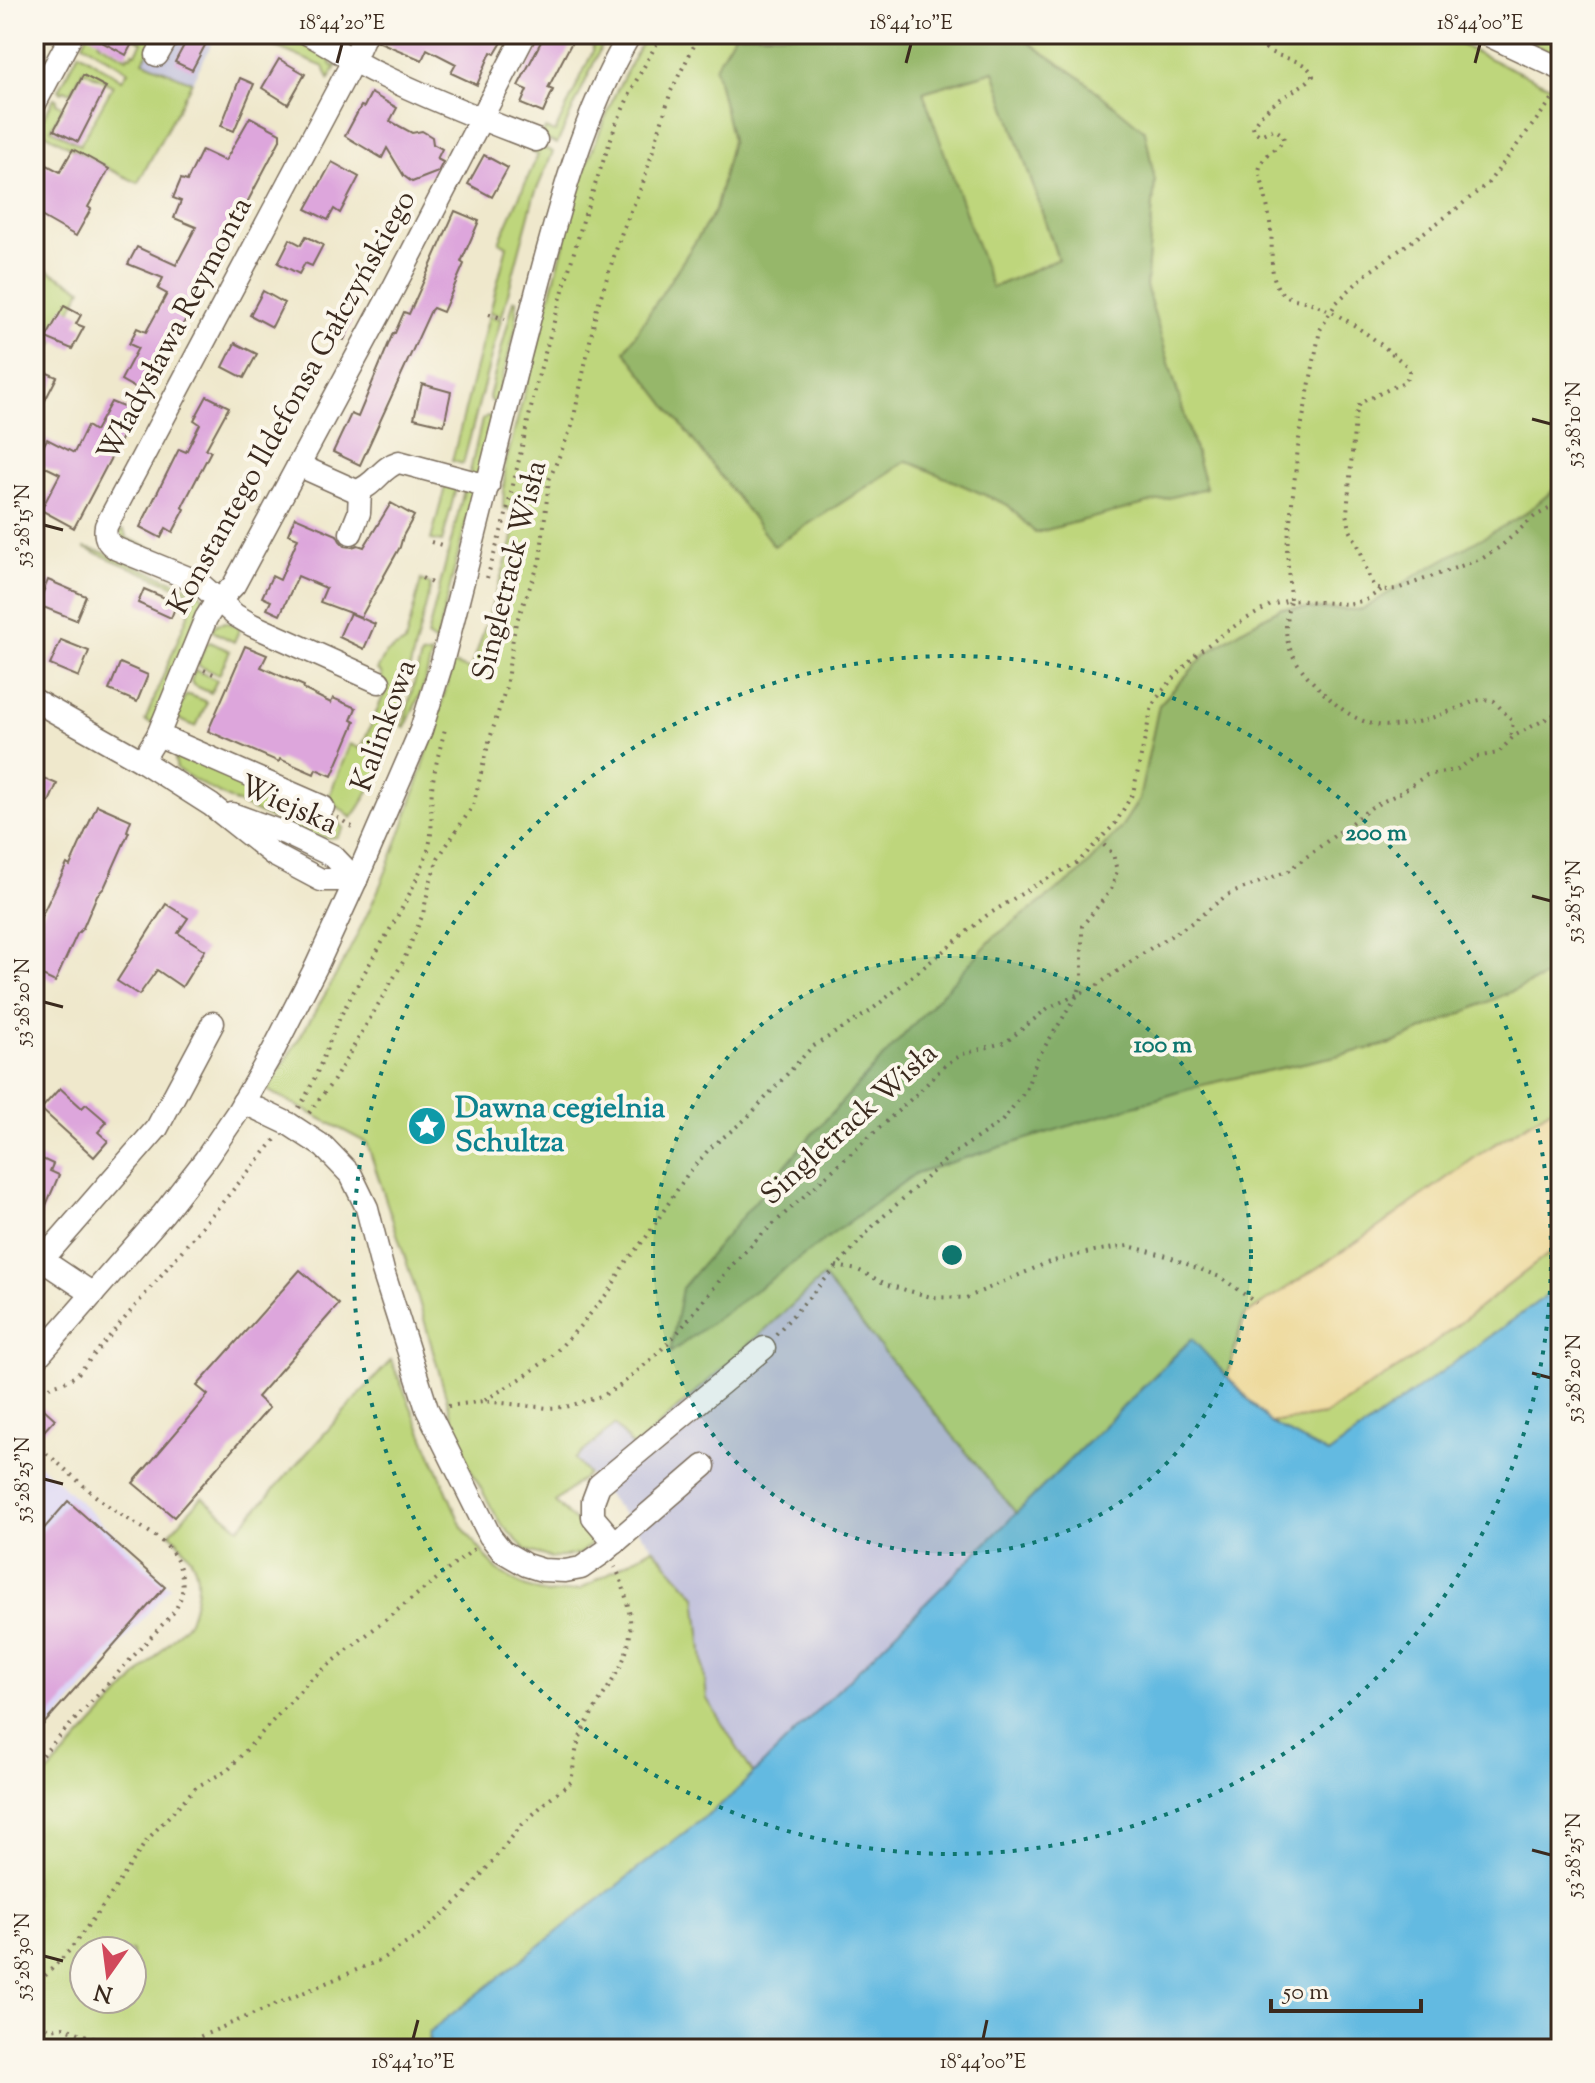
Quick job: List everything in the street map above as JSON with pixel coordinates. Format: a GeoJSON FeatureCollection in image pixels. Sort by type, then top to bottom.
{"type":"FeatureCollection","features":[{"type":"Feature","properties":{"kind":"street"},"geometry":{"type":"LineString","coordinates":[[34,105],[72,34]]}},
{"type":"Feature","properties":{"kind":"street"},"geometry":{"type":"LineString","coordinates":[[157,55],[169,34]]}},
{"type":"Feature","properties":{"kind":"street"},"geometry":{"type":"LineString","coordinates":[[308,34],[353,61],[416,91],[536,140]]}},
{"type":"Feature","properties":{"kind":"street","name":"Władysława Reymonta"},"geometry":{"type":"LineString","coordinates":[[220,600],[198,582],[111,546],[106,539],[106,526],[365,34]]}},
{"type":"Feature","properties":{"kind":"street","name":"Konstantego Ildefonsa Gałczyńskiego"},"geometry":{"type":"LineString","coordinates":[[142,761],[158,735],[206,618],[234,585],[525,34]]}},
{"type":"Feature","properties":{"kind":"street","name":"Kalinkowa"},"geometry":{"type":"LineString","coordinates":[[34,1361],[163,1214],[205,1160],[273,1051],[356,880],[421,730],[441,666],[550,239],[593,109],[630,34]]}},
{"type":"Feature","properties":{"kind":"street"},"geometry":{"type":"LineString","coordinates":[[1486,34],[1561,69]]}},
{"type":"Feature","properties":{"kind":"street"},"geometry":{"type":"LineString","coordinates":[[298,465],[360,491],[390,465],[399,462],[488,486]]}},
{"type":"Feature","properties":{"kind":"street"},"geometry":{"type":"LineString","coordinates":[[351,533],[359,513],[360,491]]}},
{"type":"Feature","properties":{"kind":"street"},"geometry":{"type":"LineString","coordinates":[[220,600],[235,615],[252,625],[379,682]]}},
{"type":"Feature","properties":{"kind":"street","name":"Wiejska"},"geometry":{"type":"LineString","coordinates":[[34,700],[142,761],[211,805],[287,834],[333,856],[356,880]]}},
{"type":"Feature","properties":{"kind":"street"},"geometry":{"type":"LineString","coordinates":[[158,735],[323,807]]}},
{"type":"Feature","properties":{"kind":"street"},"geometry":{"type":"LineString","coordinates":[[93,1294],[38,1260],[157,1128],[213,1023]]}},
{"type":"Feature","properties":{"kind":"street"},"geometry":{"type":"LineString","coordinates":[[243,1102],[324,1147],[351,1175],[367,1208],[391,1298],[427,1409],[490,1536],[502,1551],[542,1570],[581,1568],[704,1466]]}},
{"type":"Feature","properties":{"kind":"street"},"geometry":{"type":"LineString","coordinates":[[610,1546],[593,1517],[593,1501],[599,1485],[764,1348]]}},
{"type":"Feature","properties":{"kind":"path"},"geometry":{"type":"LineString","coordinates":[[530,414],[584,217],[616,124],[662,34]]}},
{"type":"Feature","properties":{"kind":"path","name":"Singletrack Wisła"},"geometry":{"type":"LineString","coordinates":[[298,1130],[334,1080],[403,962],[423,914],[438,858],[473,806],[506,687],[516,623],[540,561],[549,480],[572,426],[597,308],[622,232],[643,183],[671,91],[700,34]]}},
{"type":"Feature","properties":{"kind":"path"},"geometry":{"type":"LineString","coordinates":[[1259,34],[1264,48],[1305,65],[1312,70],[1313,76],[1259,117],[1253,126],[1260,135],[1279,130],[1284,140],[1264,156],[1259,171],[1271,229],[1272,269],[1277,288],[1282,294],[1311,303],[1362,329],[1406,365],[1409,371],[1406,381],[1360,403],[1355,418],[1347,513],[1350,530],[1369,577],[1373,585],[1381,590]]}},
{"type":"Feature","properties":{"kind":"path"},"geometry":{"type":"LineString","coordinates":[[1510,741],[1513,722],[1498,704],[1489,699],[1421,723],[1397,726],[1358,720],[1325,696],[1295,660],[1284,632],[1290,600],[1287,548],[1299,439],[1320,330],[1336,303],[1365,275],[1488,183],[1561,87]]}},
{"type":"Feature","properties":{"kind":"path"},"geometry":{"type":"LineString","coordinates":[[489,314],[505,319]]}},
{"type":"Feature","properties":{"kind":"path"},"geometry":{"type":"LineString","coordinates":[[484,1401],[544,1362],[572,1335],[610,1290],[624,1264],[702,1157],[747,1118],[812,1047],[869,1012],[986,916],[1078,862],[1115,824],[1133,793],[1152,706],[1198,652],[1271,605],[1290,600],[1348,604],[1366,600],[1381,590],[1397,589],[1483,558],[1535,516],[1561,503]]}},
{"type":"Feature","properties":{"kind":"path"},"geometry":{"type":"LineString","coordinates":[[431,542],[445,546]]}},
{"type":"Feature","properties":{"kind":"path"},"geometry":{"type":"LineString","coordinates":[[422,578],[435,585]]}},
{"type":"Feature","properties":{"kind":"path","name":"Singletrack Wisła"},"geometry":{"type":"LineString","coordinates":[[427,1409],[484,1401],[566,1407],[604,1395],[621,1385],[679,1331],[759,1237],[945,1065],[963,1054],[1006,1042],[1048,1008],[1096,986],[1190,924],[1227,895],[1288,871],[1372,807],[1427,775],[1456,770],[1476,757],[1498,753],[1514,736],[1561,711]]}},
{"type":"Feature","properties":{"kind":"path"},"geometry":{"type":"LineString","coordinates":[[764,1348],[875,1224],[950,1156],[1002,1121],[1026,1090],[1037,1059],[1078,994],[1082,980],[1082,926],[1111,890],[1117,871],[1113,854],[1099,840]]}},
{"type":"Feature","properties":{"kind":"path"},"geometry":{"type":"LineString","coordinates":[[836,1266],[858,1270],[888,1285],[931,1297],[966,1298],[1049,1262],[1128,1246],[1167,1256],[1222,1278],[1256,1303]]}},
{"type":"Feature","properties":{"kind":"path"},"geometry":{"type":"LineString","coordinates":[[34,1444],[108,1506],[168,1546],[181,1574],[183,1593],[174,1612],[34,1764]]}},
{"type":"Feature","properties":{"kind":"path"},"geometry":{"type":"LineString","coordinates":[[34,1987],[69,1951],[147,1840],[196,1787],[228,1770],[310,1680],[490,1536]]}},
{"type":"Feature","properties":{"kind":"path"},"geometry":{"type":"LineString","coordinates":[[171,2049],[380,1960],[421,1934],[464,1896],[521,1826],[571,1782],[581,1735],[624,1660],[632,1635],[629,1608],[610,1546]]}},
{"type":"Feature","properties":{"kind":"path"},"geometry":{"type":"LineString","coordinates":[[34,2018],[51,2029],[63,2027],[111,2045],[154,2049]]}},
{"type":"Feature","properties":{"kind":"shaded area"},"geometry":{"type":"Polygon","coordinates":[[[158,34],[217,34],[192,82],[143,61],[158,34]]]}},
{"type":"Feature","properties":{"kind":"shaded area"},"geometry":{"type":"Polygon","coordinates":[[[823,1277],[1016,1513],[754,1775],[707,1699],[696,1596],[575,1459],[615,1425],[635,1448],[823,1277]]]}},
{"type":"Feature","properties":{"kind":"shaded area"},"geometry":{"type":"Polygon","coordinates":[[[34,1459],[170,1587],[34,1747],[34,1459]]]}},
{"type":"Feature","properties":{"kind":"green space"},"geometry":{"type":"Polygon","coordinates":[[[88,34],[102,34],[98,42],[127,58],[136,53],[142,42],[136,39],[139,34],[158,34],[143,61],[192,82],[138,183],[38,129],[54,98],[63,107],[51,129],[80,145],[113,86],[83,70],[71,93],[59,90],[79,52],[122,80],[128,71],[83,43],[88,34]]]}},
{"type":"Feature","properties":{"kind":"green space"},"geometry":{"type":"Polygon","coordinates":[[[245,34],[289,34],[327,51],[324,54],[333,66],[337,65],[329,79],[324,67],[245,34]]]}},
{"type":"Feature","properties":{"kind":"green space"},"geometry":{"type":"Polygon","coordinates":[[[592,34],[607,34],[557,144],[541,137],[545,129],[555,132],[593,51],[592,34]]]}},
{"type":"Feature","properties":{"kind":"green space"},"geometry":{"type":"Polygon","coordinates":[[[646,34],[735,34],[715,67],[732,140],[715,211],[625,351],[774,546],[907,460],[1008,505],[1036,533],[1206,487],[1146,286],[1155,181],[1082,79],[1016,34],[1441,34],[1561,91],[1561,484],[1523,515],[1362,610],[1281,608],[1207,653],[1159,705],[1139,800],[1120,829],[1078,875],[994,937],[807,1140],[752,1206],[670,1351],[916,1173],[1202,1085],[1391,1044],[1561,970],[1561,1103],[1484,1151],[1372,1232],[1244,1316],[1227,1376],[1191,1339],[1016,1513],[823,1277],[634,1448],[615,1425],[575,1459],[588,1474],[555,1502],[594,1540],[580,1554],[551,1558],[526,1550],[500,1523],[463,1456],[416,1291],[367,1143],[267,1090],[332,982],[375,898],[414,793],[453,664],[471,670],[512,543],[517,511],[503,508],[505,466],[582,176],[615,94],[646,34]]]}},
{"type":"Feature","properties":{"kind":"green space"},"geometry":{"type":"Polygon","coordinates":[[[735,34],[1016,34],[1082,79],[1145,131],[1155,181],[1146,286],[1206,488],[1035,533],[1008,505],[907,461],[774,546],[625,351],[715,211],[732,140],[715,67],[735,34]],[[994,71],[923,92],[992,288],[1058,259],[994,71]]]}},
{"type":"Feature","properties":{"kind":"green space"},"geometry":{"type":"Polygon","coordinates":[[[1510,34],[1550,37],[1561,44],[1561,53],[1553,53],[1510,34]]]}},
{"type":"Feature","properties":{"kind":"green space"},"geometry":{"type":"Polygon","coordinates":[[[994,71],[1058,260],[991,288],[923,92],[994,71]]]}},
{"type":"Feature","properties":{"kind":"green space"},"geometry":{"type":"Polygon","coordinates":[[[535,144],[553,152],[534,196],[502,316],[490,312],[507,246],[499,242],[538,155],[532,152],[535,144]]]}},
{"type":"Feature","properties":{"kind":"green space"},"geometry":{"type":"Polygon","coordinates":[[[38,265],[82,289],[34,380],[34,272],[38,265]]]}},
{"type":"Feature","properties":{"kind":"green space"},"geometry":{"type":"Polygon","coordinates":[[[514,300],[516,327],[496,403],[489,397],[514,300]]]}},
{"type":"Feature","properties":{"kind":"green space"},"geometry":{"type":"Polygon","coordinates":[[[489,316],[501,319],[463,464],[452,461],[489,316]]]}},
{"type":"Feature","properties":{"kind":"green space"},"geometry":{"type":"Polygon","coordinates":[[[487,416],[493,417],[478,478],[469,476],[482,420],[487,416]]]}},
{"type":"Feature","properties":{"kind":"green space"},"geometry":{"type":"Polygon","coordinates":[[[446,483],[457,484],[442,542],[431,540],[446,483]]]}},
{"type":"Feature","properties":{"kind":"green space"},"geometry":{"type":"Polygon","coordinates":[[[1561,484],[1561,970],[1391,1044],[1202,1085],[916,1173],[670,1353],[682,1288],[807,1140],[994,937],[1078,875],[1120,829],[1139,800],[1159,705],[1207,653],[1281,608],[1362,610],[1418,574],[1523,515],[1561,484]]]}},
{"type":"Feature","properties":{"kind":"green space"},"geometry":{"type":"Polygon","coordinates":[[[465,486],[474,490],[436,643],[427,637],[465,486]]]}},
{"type":"Feature","properties":{"kind":"green space"},"geometry":{"type":"Polygon","coordinates":[[[124,530],[127,538],[229,581],[222,590],[210,577],[124,542],[118,532],[124,530]]]}},
{"type":"Feature","properties":{"kind":"green space"},"geometry":{"type":"Polygon","coordinates":[[[84,548],[103,552],[199,592],[204,598],[153,724],[145,721],[196,595],[84,548]]]}},
{"type":"Feature","properties":{"kind":"green space"},"geometry":{"type":"Polygon","coordinates":[[[421,580],[431,585],[396,722],[378,772],[352,818],[328,799],[350,744],[361,749],[384,694],[381,673],[377,670],[386,653],[405,643],[421,580]]]}},
{"type":"Feature","properties":{"kind":"green space"},"geometry":{"type":"Polygon","coordinates":[[[226,622],[240,628],[234,642],[212,629],[226,622]]]}},
{"type":"Feature","properties":{"kind":"green space"},"geometry":{"type":"Polygon","coordinates":[[[210,642],[230,651],[219,675],[197,665],[206,644],[210,642]]]}},
{"type":"Feature","properties":{"kind":"green space"},"geometry":{"type":"Polygon","coordinates":[[[432,654],[423,688],[405,728],[421,656],[432,654]]]}},
{"type":"Feature","properties":{"kind":"green space"},"geometry":{"type":"Polygon","coordinates":[[[195,670],[217,680],[211,693],[193,685],[191,681],[195,670]]]}},
{"type":"Feature","properties":{"kind":"green space"},"geometry":{"type":"Polygon","coordinates":[[[185,696],[207,702],[196,727],[176,718],[185,696]]]}},
{"type":"Feature","properties":{"kind":"green space"},"geometry":{"type":"Polygon","coordinates":[[[183,753],[320,810],[344,828],[337,837],[313,836],[251,810],[177,769],[175,760],[183,753]]]}},
{"type":"Feature","properties":{"kind":"green space"},"geometry":{"type":"Polygon","coordinates":[[[1561,1244],[1561,1285],[1328,1454],[1270,1423],[1324,1415],[1420,1354],[1561,1244]]]}},
{"type":"Feature","properties":{"kind":"green space"},"geometry":{"type":"Polygon","coordinates":[[[391,1360],[462,1527],[497,1570],[524,1586],[547,1594],[579,1590],[653,1548],[696,1596],[707,1699],[754,1775],[729,1798],[429,2032],[430,2049],[34,2049],[34,1788],[189,1621],[196,1595],[196,1573],[188,1554],[170,1533],[202,1497],[239,1528],[391,1360]]]}},
{"type":"Feature","properties":{"kind":"sand"},"geometry":{"type":"Polygon","coordinates":[[[1561,1103],[1561,1244],[1420,1354],[1324,1415],[1270,1423],[1227,1376],[1244,1316],[1372,1232],[1484,1151],[1561,1103]]]}},
{"type":"Feature","properties":{"kind":"water"},"geometry":{"type":"Polygon","coordinates":[[[1561,1285],[1561,2049],[430,2049],[429,2032],[729,1798],[1192,1339],[1270,1423],[1328,1454],[1561,1285]]]}},
{"type":"Feature","properties":{"kind":"building"},"geometry":{"type":"Polygon","coordinates":[[[87,34],[137,34],[126,55],[87,34]]]}},
{"type":"Feature","properties":{"kind":"building"},"geometry":{"type":"Polygon","coordinates":[[[190,34],[211,34],[192,70],[175,62],[190,34]]]}},
{"type":"Feature","properties":{"kind":"building"},"geometry":{"type":"Polygon","coordinates":[[[379,34],[507,34],[495,54],[491,52],[477,85],[451,73],[456,64],[427,49],[422,60],[377,41],[379,34]]]}},
{"type":"Feature","properties":{"kind":"building"},"geometry":{"type":"Polygon","coordinates":[[[545,34],[571,34],[568,40],[572,42],[548,88],[553,90],[543,113],[521,104],[527,90],[518,86],[545,34]]]}},
{"type":"Feature","properties":{"kind":"building"},"geometry":{"type":"Polygon","coordinates":[[[279,59],[305,74],[288,104],[262,88],[279,59]]]}},
{"type":"Feature","properties":{"kind":"building"},"geometry":{"type":"Polygon","coordinates":[[[83,75],[106,87],[78,142],[54,130],[83,75]]]}},
{"type":"Feature","properties":{"kind":"building"},"geometry":{"type":"Polygon","coordinates":[[[240,78],[254,84],[234,131],[221,126],[240,78]]]}},
{"type":"Feature","properties":{"kind":"building"},"geometry":{"type":"Polygon","coordinates":[[[371,93],[397,108],[390,121],[412,133],[422,131],[432,137],[433,144],[442,149],[437,159],[443,162],[438,172],[412,182],[404,176],[387,148],[382,158],[345,136],[371,93]]]}},
{"type":"Feature","properties":{"kind":"building"},"geometry":{"type":"Polygon","coordinates":[[[250,117],[280,133],[280,140],[144,393],[121,380],[138,348],[129,344],[137,328],[146,332],[167,294],[158,289],[163,278],[128,264],[137,247],[176,265],[196,227],[174,218],[181,201],[173,198],[181,179],[187,181],[202,150],[225,161],[250,117]]]}},
{"type":"Feature","properties":{"kind":"building"},"geometry":{"type":"Polygon","coordinates":[[[73,149],[109,169],[76,236],[34,212],[34,158],[60,172],[73,149]]]}},
{"type":"Feature","properties":{"kind":"building"},"geometry":{"type":"Polygon","coordinates":[[[484,155],[508,168],[492,197],[468,184],[484,155]]]}},
{"type":"Feature","properties":{"kind":"building"},"geometry":{"type":"Polygon","coordinates":[[[332,162],[359,177],[340,213],[334,209],[328,220],[306,209],[332,162]]]}},
{"type":"Feature","properties":{"kind":"building"},"geometry":{"type":"Polygon","coordinates":[[[455,211],[479,221],[461,262],[464,264],[443,312],[431,310],[360,465],[333,452],[351,414],[358,417],[393,333],[404,312],[409,314],[455,211]]]}},
{"type":"Feature","properties":{"kind":"building"},"geometry":{"type":"Polygon","coordinates":[[[306,236],[323,245],[312,266],[305,263],[299,274],[278,263],[290,239],[301,245],[306,236]]]}},
{"type":"Feature","properties":{"kind":"building"},"geometry":{"type":"Polygon","coordinates":[[[263,291],[284,303],[272,327],[250,315],[263,291]]]}},
{"type":"Feature","properties":{"kind":"building"},"geometry":{"type":"Polygon","coordinates":[[[64,306],[81,315],[76,324],[84,327],[72,349],[46,338],[64,306]]]}},
{"type":"Feature","properties":{"kind":"building"},"geometry":{"type":"Polygon","coordinates":[[[338,316],[352,322],[344,340],[330,333],[338,316]]]}},
{"type":"Feature","properties":{"kind":"building"},"geometry":{"type":"Polygon","coordinates":[[[235,343],[257,354],[244,378],[223,367],[235,343]]]}},
{"type":"Feature","properties":{"kind":"building"},"geometry":{"type":"Polygon","coordinates":[[[40,370],[57,377],[34,422],[34,380],[40,370]]]}},
{"type":"Feature","properties":{"kind":"building"},"geometry":{"type":"Polygon","coordinates":[[[422,384],[451,392],[444,425],[414,418],[422,384]]]}},
{"type":"Feature","properties":{"kind":"building"},"geometry":{"type":"Polygon","coordinates":[[[207,396],[229,407],[206,449],[211,451],[182,507],[185,509],[173,532],[166,528],[161,538],[140,527],[179,449],[186,452],[200,424],[194,420],[207,396]]]}},
{"type":"Feature","properties":{"kind":"building"},"geometry":{"type":"Polygon","coordinates":[[[111,402],[135,412],[74,528],[41,510],[60,474],[35,462],[47,439],[74,453],[87,426],[95,431],[111,402]]]}},
{"type":"Feature","properties":{"kind":"building"},"geometry":{"type":"Polygon","coordinates":[[[391,503],[414,516],[361,617],[320,602],[326,588],[298,576],[280,615],[267,609],[271,601],[262,597],[272,576],[280,580],[298,538],[288,534],[295,517],[337,535],[345,546],[364,547],[391,503]]]}},
{"type":"Feature","properties":{"kind":"building"},"geometry":{"type":"Polygon","coordinates":[[[48,580],[86,596],[76,620],[38,605],[48,580]]]}},
{"type":"Feature","properties":{"kind":"building"},"geometry":{"type":"Polygon","coordinates":[[[144,589],[177,603],[171,618],[138,603],[144,589]]]}},
{"type":"Feature","properties":{"kind":"building"},"geometry":{"type":"Polygon","coordinates":[[[350,613],[375,624],[364,649],[339,637],[350,613]]]}},
{"type":"Feature","properties":{"kind":"building"},"geometry":{"type":"Polygon","coordinates":[[[61,640],[89,651],[79,677],[50,665],[61,640]]]}},
{"type":"Feature","properties":{"kind":"building"},"geometry":{"type":"Polygon","coordinates":[[[245,646],[267,655],[261,667],[304,686],[303,689],[331,703],[333,698],[356,708],[351,720],[355,722],[332,776],[316,769],[314,774],[280,759],[279,762],[208,731],[245,646]]]}},
{"type":"Feature","properties":{"kind":"building"},"geometry":{"type":"Polygon","coordinates":[[[120,663],[148,675],[137,702],[109,690],[120,663]]]}},
{"type":"Feature","properties":{"kind":"building"},"geometry":{"type":"Polygon","coordinates":[[[34,774],[57,784],[49,802],[34,796],[34,774]]]}},
{"type":"Feature","properties":{"kind":"building"},"geometry":{"type":"Polygon","coordinates":[[[97,805],[131,820],[129,832],[55,982],[34,972],[34,931],[67,864],[70,866],[97,805]]]}},
{"type":"Feature","properties":{"kind":"building"},"geometry":{"type":"Polygon","coordinates":[[[166,904],[188,918],[178,933],[205,950],[182,987],[157,970],[139,995],[117,981],[166,904]]]}},
{"type":"Feature","properties":{"kind":"building"},"geometry":{"type":"Polygon","coordinates":[[[60,1088],[82,1108],[86,1104],[107,1122],[98,1132],[108,1141],[94,1157],[41,1109],[60,1088]]]}},
{"type":"Feature","properties":{"kind":"building"},"geometry":{"type":"Polygon","coordinates":[[[38,1157],[53,1164],[50,1171],[59,1175],[34,1233],[34,1164],[38,1157]]]}},
{"type":"Feature","properties":{"kind":"building"},"geometry":{"type":"Polygon","coordinates":[[[300,1270],[339,1304],[257,1397],[269,1408],[174,1517],[133,1483],[208,1395],[197,1386],[300,1270]]]}},
{"type":"Feature","properties":{"kind":"building"},"geometry":{"type":"Polygon","coordinates":[[[34,1400],[55,1419],[43,1432],[34,1424],[34,1400]]]}},
{"type":"Feature","properties":{"kind":"building"},"geometry":{"type":"Polygon","coordinates":[[[68,1501],[165,1587],[34,1735],[34,1540],[68,1501]]]}},
{"type":"Feature","properties":{"kind":"place","name":"Dawna cegielnia Schultza"},"geometry":{"type":"Point","coordinates":[427,1126]}}]}
